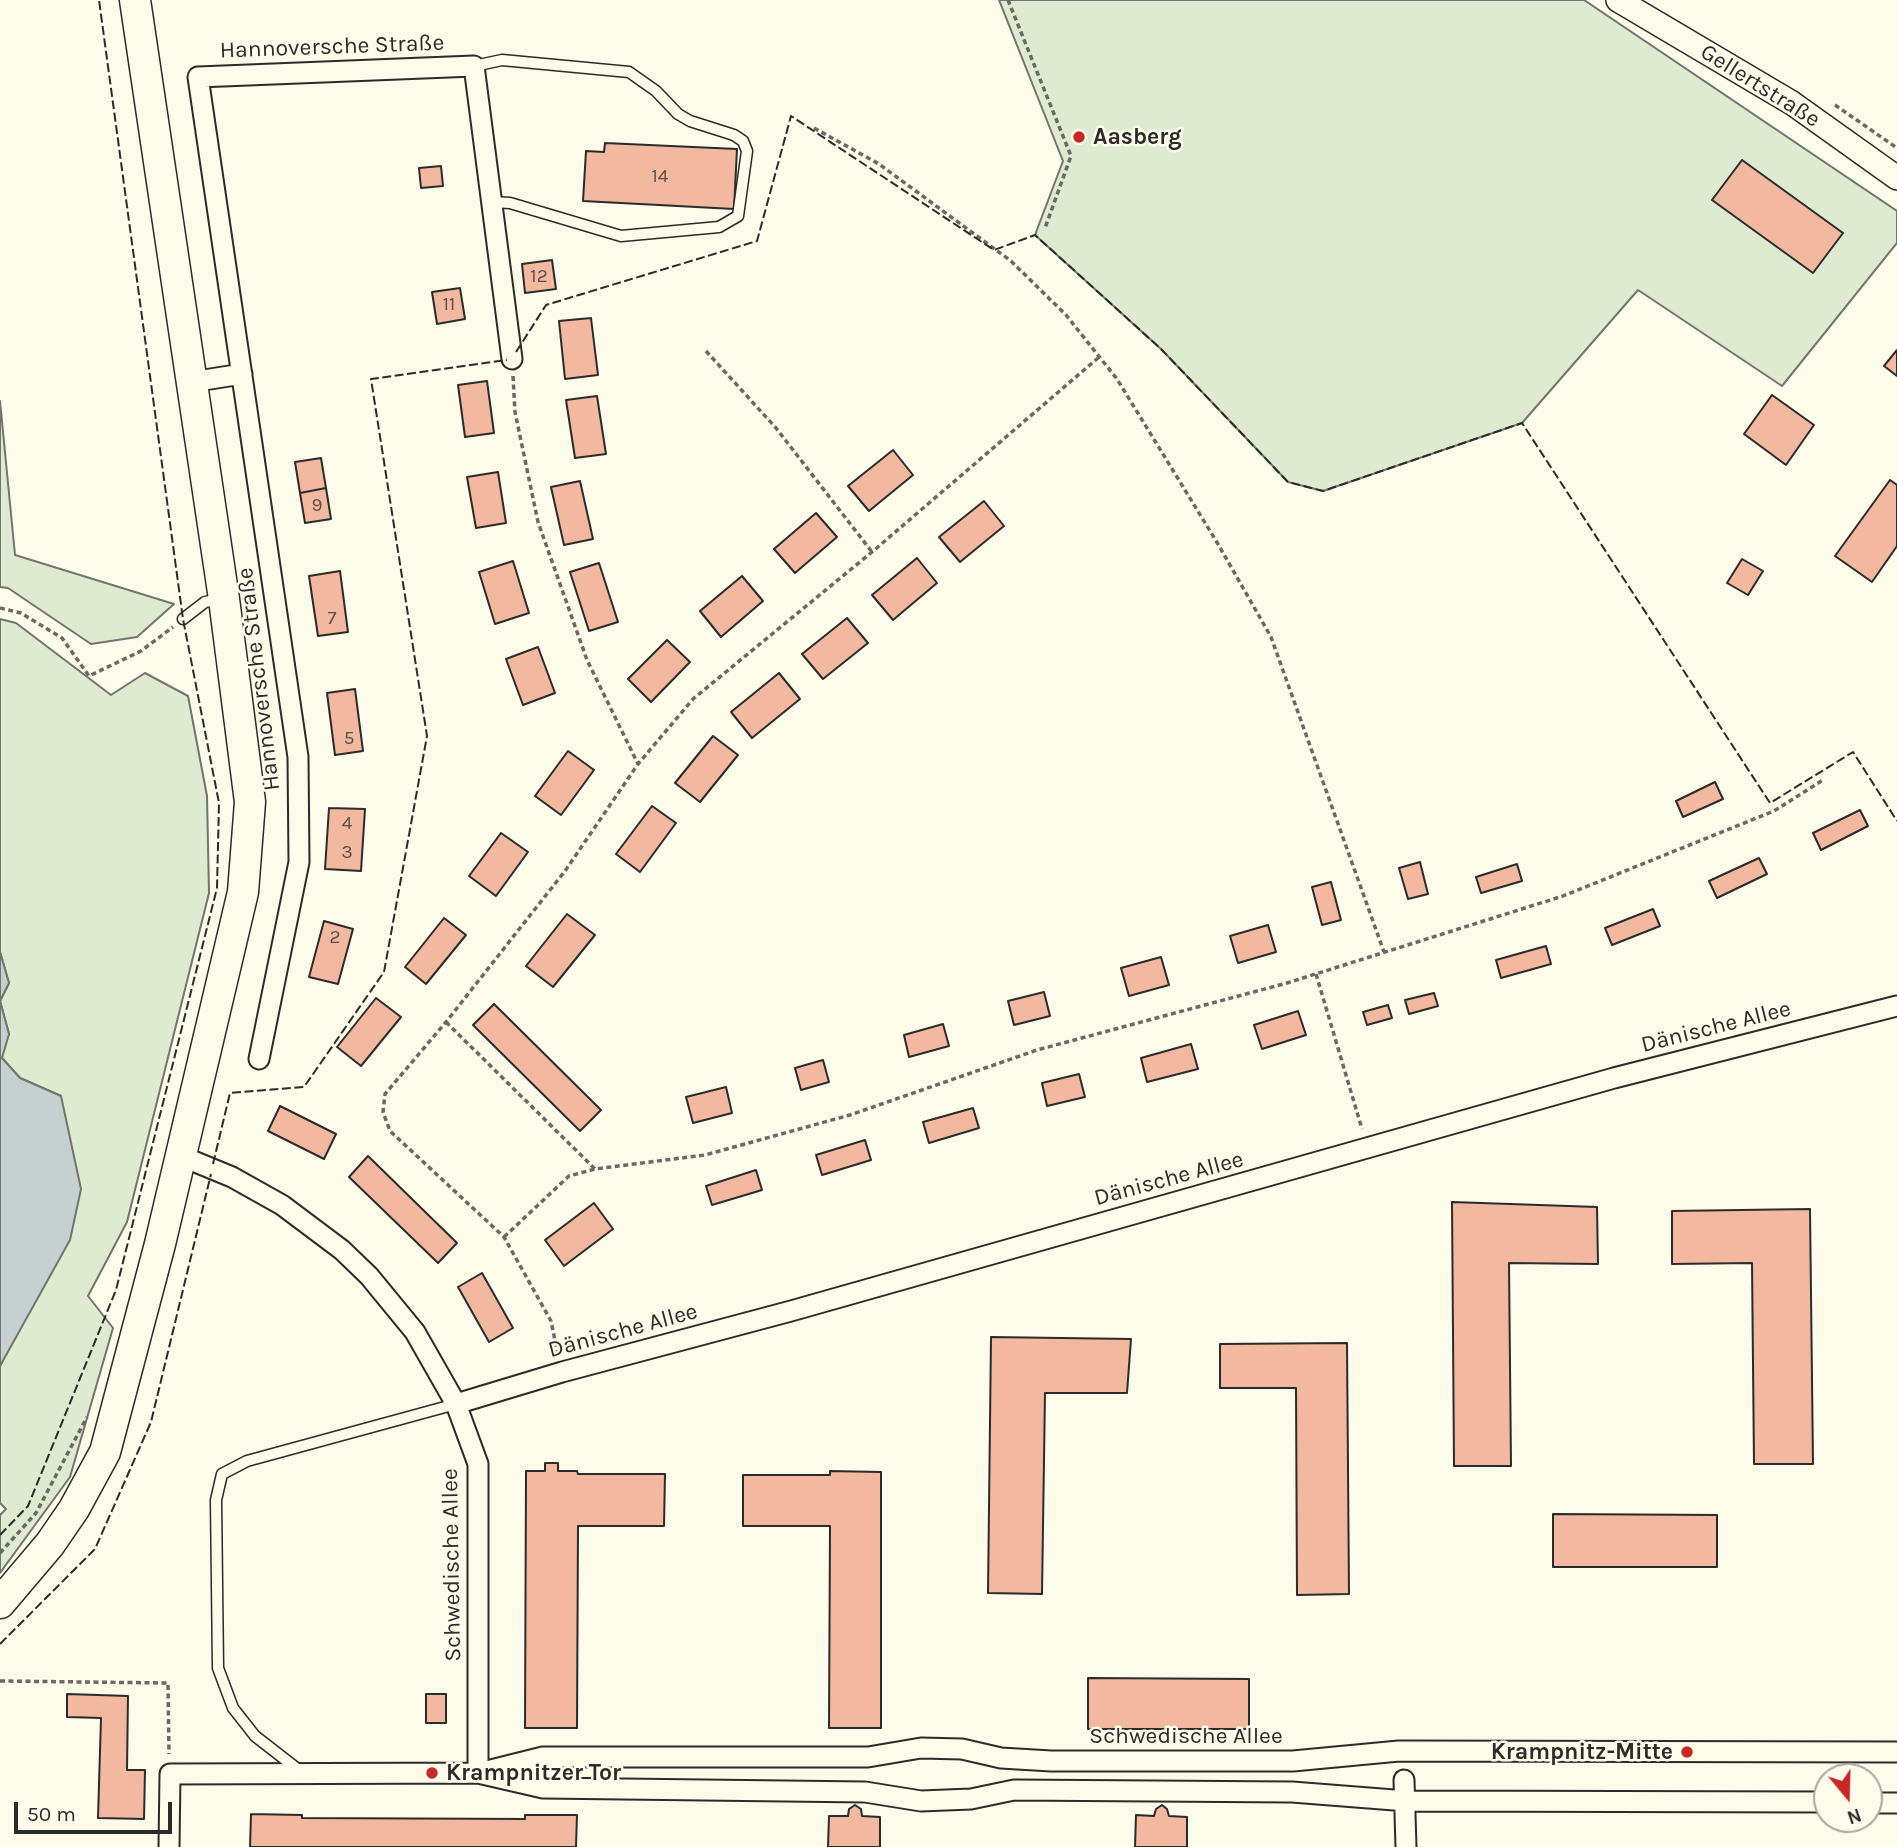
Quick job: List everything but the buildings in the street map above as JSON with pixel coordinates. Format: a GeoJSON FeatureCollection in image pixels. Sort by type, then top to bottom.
{"type":"FeatureCollection","features":[{"type":"Feature","properties":{"kind":"main road"},"geometry":{"type":"LineString","coordinates":[[0,1603],[50,1544],[74,1509],[105,1452],[181,1156],[243,892],[250,802],[224,599],[135,0]]}},
{"type":"Feature","properties":{"kind":"street","name":"Gellertstraße"},"geometry":{"type":"LineString","coordinates":[[1618,0],[1792,103],[1897,178]]}},
{"type":"Feature","properties":{"kind":"street","name":"Hannoversche Straße"},"geometry":{"type":"LineString","coordinates":[[259,1059],[299,862],[298,757],[198,77],[474,66],[512,359]]}},
{"type":"Feature","properties":{"kind":"street"},"geometry":{"type":"LineString","coordinates":[[191,382],[242,374]]}},
{"type":"Feature","properties":{"kind":"street","name":"Dänische Allee"},"geometry":{"type":"LineString","coordinates":[[456,1404],[1007,1248],[1368,1150],[1614,1078],[1897,1006]]}},
{"type":"Feature","properties":{"kind":"street","name":"Schwedische Allee"},"geometry":{"type":"LineString","coordinates":[[181,1156],[232,1177],[282,1205],[342,1250],[369,1276],[415,1332],[456,1404],[478,1464],[478,1773]]}},
{"type":"Feature","properties":{"kind":"street","name":"Schwedische Allee"},"geometry":{"type":"LineString","coordinates":[[478,1773],[543,1757],[868,1757],[921,1748],[962,1749],[1001,1758],[1051,1761],[1293,1761],[1399,1751],[1897,1752]]}},
{"type":"Feature","properties":{"kind":"street","name":"Schwedische Allee"},"geometry":{"type":"LineString","coordinates":[[170,1774],[478,1773],[543,1788],[865,1792],[921,1801],[971,1799],[1014,1790],[1293,1793],[1407,1801],[1813,1802]]}},
{"type":"Feature","properties":{"kind":"street"},"geometry":{"type":"LineString","coordinates":[[169,1847],[170,1774]]}},
{"type":"Feature","properties":{"kind":"street"},"geometry":{"type":"LineString","coordinates":[[1404,1780],[1407,1801],[1406,1847]]}},
{"type":"Feature","properties":{"kind":"lane"},"geometry":{"type":"LineString","coordinates":[[474,66],[502,60],[629,72],[656,91],[678,114],[690,121],[734,135],[743,141],[747,150],[738,216],[719,228],[621,236],[510,203],[492,202]]}},
{"type":"Feature","properties":{"kind":"lane"},"geometry":{"type":"LineString","coordinates":[[183,619],[205,602],[224,599]]}},
{"type":"Feature","properties":{"kind":"lane"},"geometry":{"type":"LineString","coordinates":[[304,1774],[255,1736],[233,1707],[218,1668],[216,1500],[222,1475],[247,1461],[456,1404]]}},
{"type":"Feature","properties":{"kind":"path"},"geometry":{"type":"LineString","coordinates":[[1007,0],[1071,156],[1045,229]]}},
{"type":"Feature","properties":{"kind":"path"},"geometry":{"type":"LineString","coordinates":[[814,128],[879,164],[1011,261],[1066,315],[1117,379],[1218,544],[1270,637],[1384,952]]}},
{"type":"Feature","properties":{"kind":"path"},"geometry":{"type":"LineString","coordinates":[[706,351],[776,428],[872,552]]}},
{"type":"Feature","properties":{"kind":"path"},"geometry":{"type":"LineString","coordinates":[[562,1372],[551,1321],[504,1237],[390,1131],[383,1112],[385,1094],[446,1022],[565,871],[638,764],[693,699],[872,552],[1098,358]]}},
{"type":"Feature","properties":{"kind":"path"},"geometry":{"type":"LineString","coordinates":[[512,359],[514,412],[538,522],[587,660],[638,764]]}},
{"type":"Feature","properties":{"kind":"path"},"geometry":{"type":"LineString","coordinates":[[0,608],[21,613],[62,638],[89,676],[141,651],[183,619]]}},
{"type":"Feature","properties":{"kind":"path"},"geometry":{"type":"LineString","coordinates":[[504,1237],[569,1176],[595,1169],[705,1155],[850,1115],[1037,1050],[1316,974],[1563,896],[1774,811],[1823,780]]}},
{"type":"Feature","properties":{"kind":"path"},"geometry":{"type":"LineString","coordinates":[[1316,974],[1368,1150]]}},
{"type":"Feature","properties":{"kind":"path"},"geometry":{"type":"LineString","coordinates":[[446,1022],[595,1169]]}},
{"type":"Feature","properties":{"kind":"path"},"geometry":{"type":"LineString","coordinates":[[0,1553],[36,1513],[93,1406]]}},
{"type":"Feature","properties":{"kind":"path"},"geometry":{"type":"LineString","coordinates":[[0,1681],[168,1683],[170,1774]]}},
{"type":"Feature","properties":{"kind":"green space"},"geometry":{"type":"Polygon","coordinates":[[[999,0],[1584,0],[1897,211],[1897,243],[1782,386],[1638,290],[1522,423],[1323,491],[1288,482],[1161,349],[1035,235],[1063,161],[999,0]]]}},
{"type":"Feature","properties":{"kind":"green space"},"geometry":{"type":"Polygon","coordinates":[[[0,401],[15,555],[174,604],[137,637],[91,644],[8,588],[0,587],[0,401]]]}},
{"type":"Feature","properties":{"kind":"green space"},"geometry":{"type":"Polygon","coordinates":[[[0,619],[16,623],[111,695],[145,673],[188,696],[207,796],[209,893],[127,1222],[88,1296],[113,1328],[70,1477],[0,1573],[0,1515],[6,1509],[0,1503],[0,1366],[20,1325],[61,1096],[20,1078],[1,1057],[9,1034],[0,1001],[9,983],[0,952],[0,619]]]}},
{"type":"Feature","properties":{"kind":"shaded area"},"geometry":{"type":"Polygon","coordinates":[[[0,952],[9,983],[0,1001],[0,952]]]}},
{"type":"Feature","properties":{"kind":"shaded area"},"geometry":{"type":"Polygon","coordinates":[[[0,1001],[9,1034],[2,1058],[20,1078],[61,1096],[81,1189],[70,1240],[0,1366],[0,1001]]]}},
{"type":"Feature","properties":{"kind":"fence"},"geometry":{"type":"LineString","coordinates":[[0,1535],[28,1506],[116,1290],[217,888],[219,803],[183,619],[99,0]]}},
{"type":"Feature","properties":{"kind":"fence"},"geometry":{"type":"LineString","coordinates":[[516,352],[546,305],[757,241],[791,116],[994,250],[1035,235],[1161,349],[1288,482],[1323,491],[1522,423],[1770,803],[1853,752],[1897,821]]}},
{"type":"Feature","properties":{"kind":"fence"},"geometry":{"type":"LineString","coordinates":[[213,1164],[230,1093],[304,1087],[384,972],[427,736],[371,379],[507,360]]}},
{"type":"Feature","properties":{"kind":"fence"},"geometry":{"type":"LineString","coordinates":[[0,1644],[95,1549],[151,1422],[211,1174]]}},
{"type":"Feature","properties":{"kind":"place","name":"Aasberg"},"geometry":{"type":"Point","coordinates":[1079,137]}},
{"type":"Feature","properties":{"kind":"place","name":"Krampnitz-Mitte"},"geometry":{"type":"Point","coordinates":[1687,1752]}},
{"type":"Feature","properties":{"kind":"place","name":"Krampnitzer Tor"},"geometry":{"type":"Point","coordinates":[432,1773]}}]}
